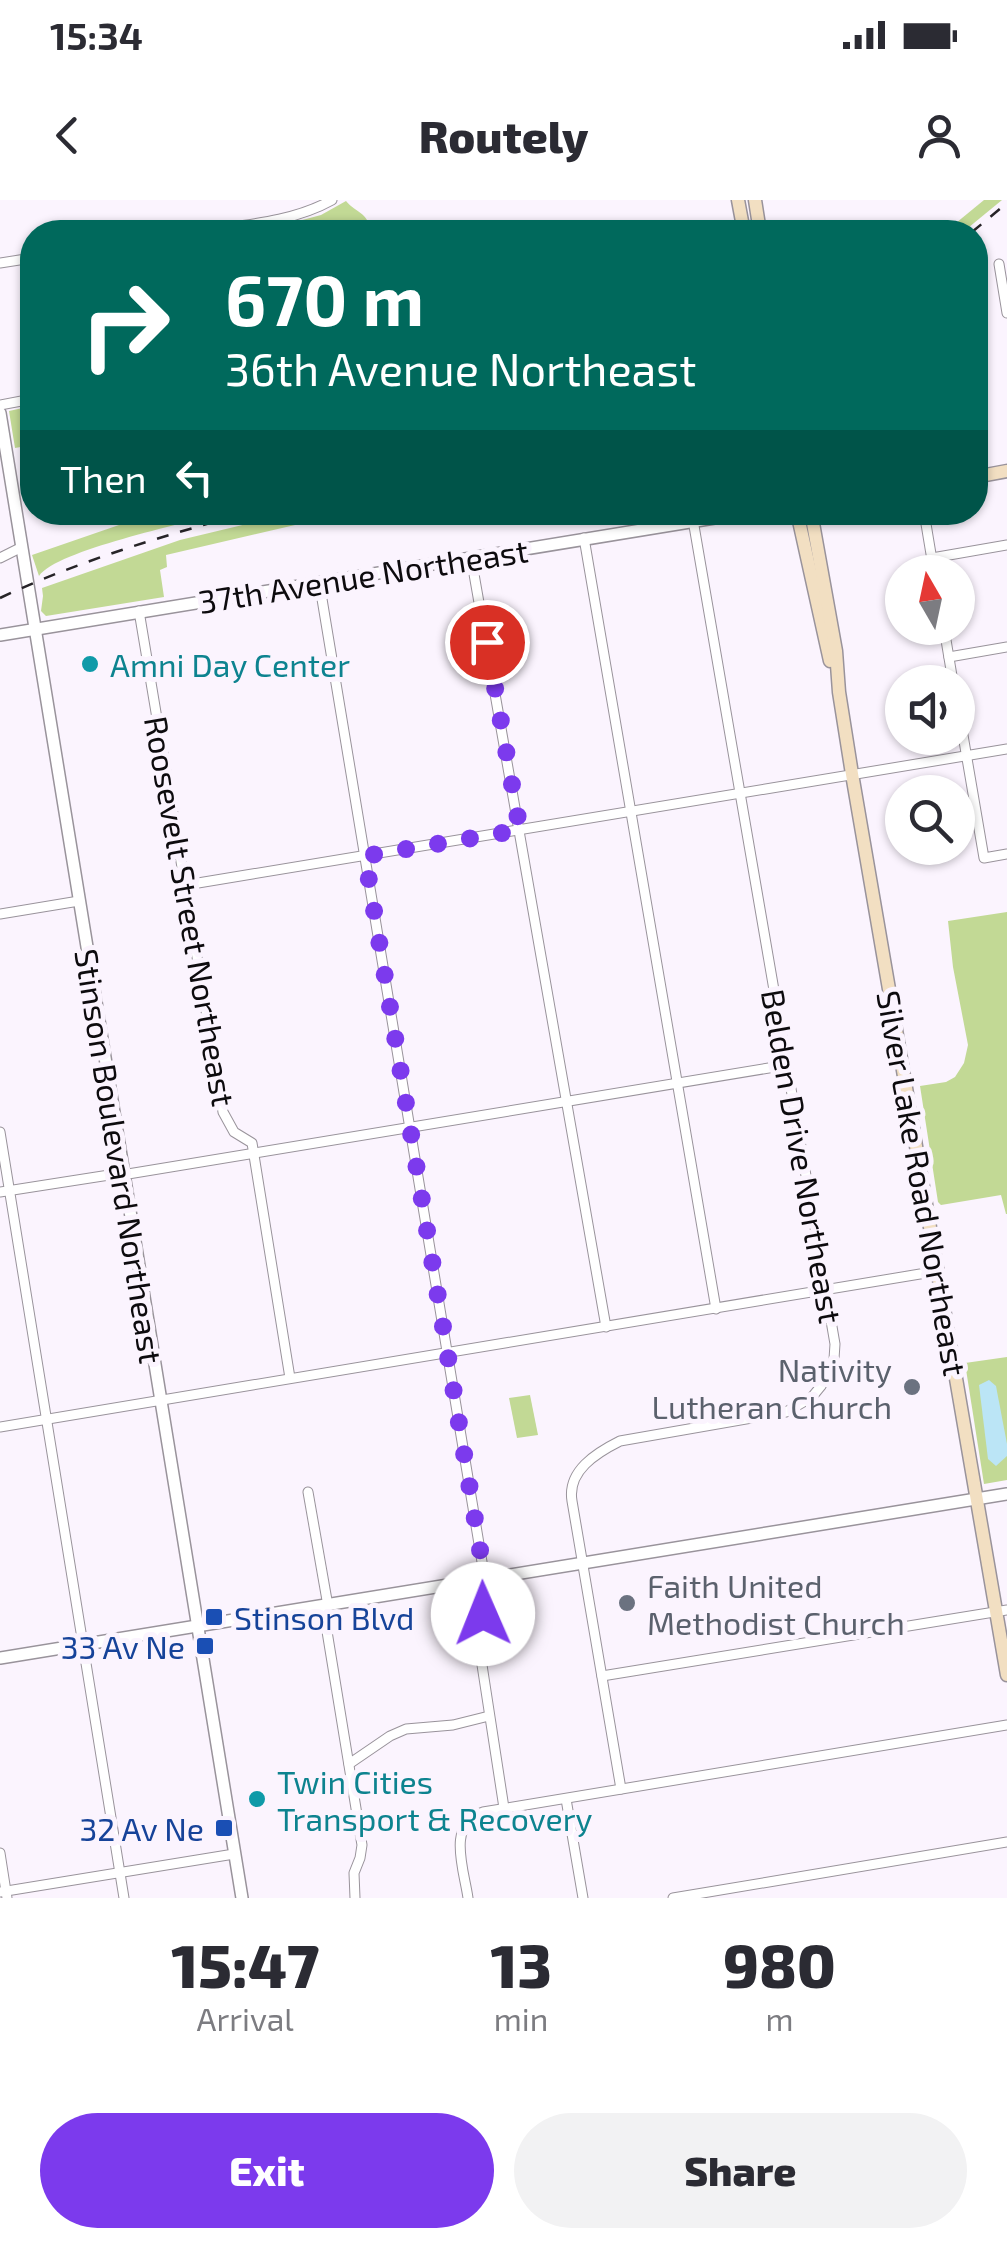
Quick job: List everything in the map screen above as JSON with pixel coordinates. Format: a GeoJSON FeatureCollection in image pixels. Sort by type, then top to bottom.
{"type":"FeatureCollection","features":[{"type":"Feature","properties":{"kind":"main road","name":"Silver Lake Road Northeast"},"geometry":{"type":"LineString","coordinates":[[799,525],[839,692]]}},
{"type":"Feature","properties":{"kind":"main road","name":"Silver Lake Road Northeast"},"geometry":{"type":"LineString","coordinates":[[812,525],[938,1271],[1002,1611],[1007,1674]]}},
{"type":"Feature","properties":{"kind":"street"},"geometry":{"type":"LineString","coordinates":[[272,220],[309,212],[332,200]]}},
{"type":"Feature","properties":{"kind":"street"},"geometry":{"type":"LineString","coordinates":[[999,264],[1007,311]]}},
{"type":"Feature","properties":{"kind":"street","name":"Stinson Boulevard Northeast"},"geometry":{"type":"LineString","coordinates":[[0,414],[242,1898]]}},
{"type":"Feature","properties":{"kind":"street","name":"37th Avenue Northeast"},"geometry":{"type":"LineString","coordinates":[[0,636],[663,525]]}},
{"type":"Feature","properties":{"kind":"street","name":"Belden Drive Northeast"},"geometry":{"type":"LineString","coordinates":[[622,1789],[570,1491],[572,1481],[608,1447],[620,1441],[772,1416],[799,1406],[821,1386],[834,1359],[835,1344],[694,525]]}},
{"type":"Feature","properties":{"kind":"street"},"geometry":{"type":"LineString","coordinates":[[926,525],[931,555]]}},
{"type":"Feature","properties":{"kind":"street"},"geometry":{"type":"LineString","coordinates":[[584,538],[716,1309]]}},
{"type":"Feature","properties":{"kind":"street"},"geometry":{"type":"LineString","coordinates":[[949,555],[1007,545]]}},
{"type":"Feature","properties":{"kind":"street"},"geometry":{"type":"LineString","coordinates":[[0,558],[22,547]]}},
{"type":"Feature","properties":{"kind":"street"},"geometry":{"type":"LineString","coordinates":[[472,557],[606,1327]]}},
{"type":"Feature","properties":{"kind":"street"},"geometry":{"type":"LineString","coordinates":[[319,582],[487,1592],[480,1652],[504,1808]]}},
{"type":"Feature","properties":{"kind":"street","name":"Roosevelt Street Northeast"},"geometry":{"type":"LineString","coordinates":[[139,611],[224,1112],[234,1132],[252,1143],[290,1378]]}},
{"type":"Feature","properties":{"kind":"street"},"geometry":{"type":"LineString","coordinates":[[947,645],[951,665]]}},
{"type":"Feature","properties":{"kind":"street"},"geometry":{"type":"LineString","coordinates":[[949,657],[1007,647]]}},
{"type":"Feature","properties":{"kind":"street"},"geometry":{"type":"LineString","coordinates":[[186,885],[1007,749]]}},
{"type":"Feature","properties":{"kind":"street"},"geometry":{"type":"LineString","coordinates":[[966,756],[984,858],[1007,854]]}},
{"type":"Feature","properties":{"kind":"street"},"geometry":{"type":"LineString","coordinates":[[0,914],[79,901]]}},
{"type":"Feature","properties":{"kind":"street"},"geometry":{"type":"LineString","coordinates":[[5,1191],[787,1065]]}},
{"type":"Feature","properties":{"kind":"street"},"geometry":{"type":"LineString","coordinates":[[0,1132],[5,1191],[47,1418],[124,1898]]}},
{"type":"Feature","properties":{"kind":"street"},"geometry":{"type":"LineString","coordinates":[[0,1426],[938,1271]]}},
{"type":"Feature","properties":{"kind":"street"},"geometry":{"type":"LineString","coordinates":[[308,1492],[362,1852],[352,1883],[355,1898]]}},
{"type":"Feature","properties":{"kind":"street"},"geometry":{"type":"LineString","coordinates":[[0,1658],[1007,1494]]}},
{"type":"Feature","properties":{"kind":"street"},"geometry":{"type":"LineString","coordinates":[[602,1676],[1002,1611]]}},
{"type":"Feature","properties":{"kind":"street"},"geometry":{"type":"LineString","coordinates":[[349,1764],[406,1729],[453,1725],[490,1716]]}},
{"type":"Feature","properties":{"kind":"street"},"geometry":{"type":"LineString","coordinates":[[468,1898],[460,1845],[462,1828],[474,1814],[1007,1725]]}},
{"type":"Feature","properties":{"kind":"street"},"geometry":{"type":"LineString","coordinates":[[566,1799],[583,1898]]}},
{"type":"Feature","properties":{"kind":"street"},"geometry":{"type":"LineString","coordinates":[[673,1898],[1007,1842]]}},
{"type":"Feature","properties":{"kind":"street"},"geometry":{"type":"LineString","coordinates":[[0,1854],[4,1894],[234,1854]]}},
{"type":"Feature","properties":{"kind":"green space"},"geometry":{"type":"Polygon","coordinates":[[[984,200],[1002,200],[978,220],[960,220],[984,200]]]}},
{"type":"Feature","properties":{"kind":"green space"},"geometry":{"type":"Polygon","coordinates":[[[346,201],[367,220],[302,220],[346,201]]]}},
{"type":"Feature","properties":{"kind":"green space"},"geometry":{"type":"Polygon","coordinates":[[[20,409],[20,447],[15,448],[9,411],[20,409]]]}},
{"type":"Feature","properties":{"kind":"green space"},"geometry":{"type":"Polygon","coordinates":[[[119,525],[175,525],[70,557],[39,576],[32,555],[119,525]]]}},
{"type":"Feature","properties":{"kind":"green space"},"geometry":{"type":"Polygon","coordinates":[[[243,525],[295,525],[166,555],[167,567],[160,570],[164,597],[46,616],[41,611],[42,588],[180,540],[243,525]]]}},
{"type":"Feature","properties":{"kind":"green space"},"geometry":{"type":"Polygon","coordinates":[[[1007,912],[1006,1214],[1001,1195],[941,1205],[938,1202],[920,1086],[955,1077],[964,1063],[968,1045],[948,921],[1007,912]]]}},
{"type":"Feature","properties":{"kind":"green space"},"geometry":{"type":"Polygon","coordinates":[[[1007,1357],[1007,1480],[984,1484],[965,1363],[1007,1357]]]}},
{"type":"Feature","properties":{"kind":"green space"},"geometry":{"type":"Polygon","coordinates":[[[530,1395],[538,1435],[517,1438],[509,1398],[530,1395]]]}},
{"type":"Feature","properties":{"kind":"water"},"geometry":{"type":"Polygon","coordinates":[[[989,1380],[996,1386],[1007,1444],[1007,1456],[996,1466],[988,1459],[979,1385],[989,1380]]]}},
{"type":"Feature","properties":{"kind":"railway"},"geometry":{"type":"LineString","coordinates":[[986,220],[1007,203]]}},
{"type":"Feature","properties":{"kind":"railway"},"geometry":{"type":"LineString","coordinates":[[0,598],[124,549],[205,525]]}},
{"type":"Feature","properties":{"kind":"place","name":"Amni Day Center"},"geometry":{"type":"Point","coordinates":[90,664]}},
{"type":"Feature","properties":{"kind":"place","name":"Nativity Lutheran Church"},"geometry":{"type":"Point","coordinates":[912,1387]}},
{"type":"Feature","properties":{"kind":"place","name":"Faith United Methodist Church"},"geometry":{"type":"Point","coordinates":[627,1603]}},
{"type":"Feature","properties":{"kind":"place","name":"Stinson Blvd"},"geometry":{"type":"Point","coordinates":[214,1617]}},
{"type":"Feature","properties":{"kind":"place","name":"33 Av Ne"},"geometry":{"type":"Point","coordinates":[205,1646]}},
{"type":"Feature","properties":{"kind":"place","name":"Twin Cities Transport & Recovery"},"geometry":{"type":"Point","coordinates":[257,1799]}},
{"type":"Feature","properties":{"kind":"place","name":"32 Av Ne"},"geometry":{"type":"Point","coordinates":[224,1828]}},
{"type":"Feature","properties":{"kind":"route"},"geometry":{"type":"LineString","coordinates":[[483,1614],[487,1592],[365,856],[520,830],[487,642]]}}]}
